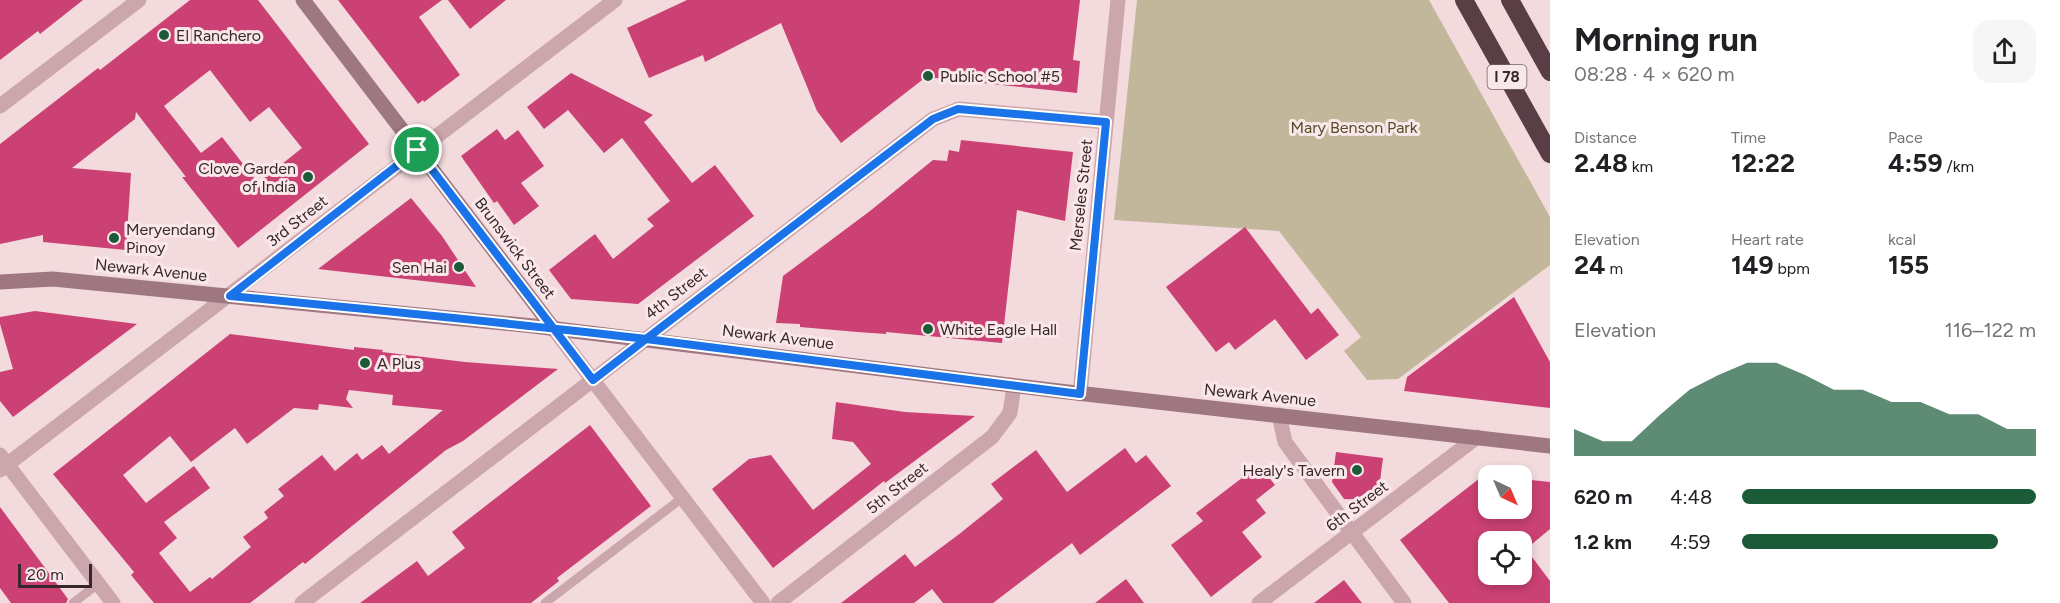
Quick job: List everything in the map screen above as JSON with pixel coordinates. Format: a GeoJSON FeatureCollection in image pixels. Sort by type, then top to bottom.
{"type":"FeatureCollection","features":[{"type":"Feature","properties":{"kind":"highway","name":"I 78"},"geometry":{"type":"LineString","coordinates":[[1464,0],[1550,154]]}},
{"type":"Feature","properties":{"kind":"highway","name":"I 78"},"geometry":{"type":"LineString","coordinates":[[1510,0],[1550,72]]}},
{"type":"Feature","properties":{"kind":"main road","name":"Brunswick Street"},"geometry":{"type":"LineString","coordinates":[[303,0],[553,328]]}},
{"type":"Feature","properties":{"kind":"main road","name":"Newark Avenue"},"geometry":{"type":"LineString","coordinates":[[0,282],[52,279],[553,328],[1080,394],[1550,446]]}},
{"type":"Feature","properties":{"kind":"street"},"geometry":{"type":"LineString","coordinates":[[0,106],[139,0]]}},
{"type":"Feature","properties":{"kind":"street","name":"3rd Street"},"geometry":{"type":"LineString","coordinates":[[2,463],[230,296],[615,0]]}},
{"type":"Feature","properties":{"kind":"street","name":"Merseles Street"},"geometry":{"type":"LineString","coordinates":[[1080,394],[1118,0]]}},
{"type":"Feature","properties":{"kind":"street","name":"4th Street"},"geometry":{"type":"LineString","coordinates":[[302,603],[933,119],[958,109],[1106,122]]}},
{"type":"Feature","properties":{"kind":"street","name":"Brunswick Street"},"geometry":{"type":"LineString","coordinates":[[553,328],[763,603]]}},
{"type":"Feature","properties":{"kind":"street","name":"5th Street"},"geometry":{"type":"LineString","coordinates":[[778,603],[992,437],[1010,413],[1014,386]]}},
{"type":"Feature","properties":{"kind":"street"},"geometry":{"type":"LineString","coordinates":[[1279,416],[1285,442],[1350,533],[1404,603]]}},
{"type":"Feature","properties":{"kind":"street","name":"6th Street"},"geometry":{"type":"LineString","coordinates":[[1259,603],[1476,437]]}},
{"type":"Feature","properties":{"kind":"street"},"geometry":{"type":"LineString","coordinates":[[2,463],[113,603]]}},
{"type":"Feature","properties":{"kind":"lane"},"geometry":{"type":"LineString","coordinates":[[544,603],[682,498]]}},
{"type":"Feature","properties":{"kind":"lane"},"geometry":{"type":"LineString","coordinates":[[73,603],[98,584]]}},
{"type":"Feature","properties":{"kind":"green space","name":"Mary Benson Park"},"geometry":{"type":"Polygon","coordinates":[[[1137,0],[1429,0],[1550,217],[1550,265],[1398,379],[1367,380],[1344,351],[1361,337],[1279,231],[1114,220],[1137,0]]]}},
{"type":"Feature","properties":{"kind":"building"},"geometry":{"type":"Polygon","coordinates":[[[0,0],[83,0],[40,34],[38,31],[0,60],[0,0]]]}},
{"type":"Feature","properties":{"kind":"building"},"geometry":{"type":"Polygon","coordinates":[[[190,0],[258,0],[369,144],[238,248],[182,177],[186,177],[136,112],[135,119],[72,168],[131,173],[126,250],[43,242],[43,235],[0,244],[0,144],[98,68],[100,70],[190,0]],[[210,70],[164,106],[201,153],[222,137],[258,183],[302,148],[269,107],[250,122],[210,70]]]}},
{"type":"Feature","properties":{"kind":"building"},"geometry":{"type":"Polygon","coordinates":[[[338,0],[442,0],[419,17],[460,75],[418,104],[338,0]]]}},
{"type":"Feature","properties":{"kind":"building"},"geometry":{"type":"Polygon","coordinates":[[[448,0],[506,0],[470,29],[448,0]]]}},
{"type":"Feature","properties":{"kind":"building","name":"Public School #5"},"geometry":{"type":"Polygon","coordinates":[[[687,0],[1080,0],[1073,60],[1080,61],[1077,93],[926,77],[841,143],[817,111],[781,23],[705,62],[703,55],[649,78],[627,28],[687,0]]]}},
{"type":"Feature","properties":{"kind":"building"},"geometry":{"type":"Polygon","coordinates":[[[571,73],[653,115],[644,122],[692,183],[715,165],[754,216],[638,304],[571,299],[549,270],[595,234],[613,259],[654,226],[647,219],[670,201],[622,138],[604,153],[568,110],[544,129],[527,107],[571,73]]]}},
{"type":"Feature","properties":{"kind":"building"},"geometry":{"type":"Polygon","coordinates":[[[497,129],[505,140],[518,130],[544,166],[521,183],[539,206],[514,225],[497,201],[494,203],[461,156],[497,129]]]}},
{"type":"Feature","properties":{"kind":"building"},"geometry":{"type":"Polygon","coordinates":[[[961,140],[1073,152],[1065,221],[1017,210],[1002,343],[886,332],[886,334],[800,327],[800,324],[776,323],[783,276],[870,211],[933,160],[947,161],[949,150],[959,152],[961,140]]]}},
{"type":"Feature","properties":{"kind":"building"},"geometry":{"type":"Polygon","coordinates":[[[411,198],[442,236],[476,287],[318,269],[411,198]]]}},
{"type":"Feature","properties":{"kind":"building"},"geometry":{"type":"Polygon","coordinates":[[[1245,227],[1311,314],[1318,308],[1339,335],[1306,360],[1275,319],[1235,350],[1229,342],[1216,352],[1166,287],[1245,227]]]}},
{"type":"Feature","properties":{"kind":"building"},"geometry":{"type":"Polygon","coordinates":[[[1514,297],[1550,362],[1550,408],[1404,391],[1407,377],[1514,297]]]}},
{"type":"Feature","properties":{"kind":"building"},"geometry":{"type":"Polygon","coordinates":[[[35,311],[137,324],[13,417],[0,401],[0,372],[13,369],[0,317],[35,311]]]}},
{"type":"Feature","properties":{"kind":"building"},"geometry":{"type":"Polygon","coordinates":[[[230,334],[354,350],[354,347],[383,350],[382,352],[465,362],[558,369],[463,441],[446,450],[305,564],[303,562],[250,603],[154,603],[131,575],[134,572],[53,474],[230,334]],[[349,390],[346,399],[353,408],[319,404],[318,410],[294,408],[247,444],[235,428],[191,462],[170,436],[123,475],[146,503],[194,466],[210,488],[164,522],[177,538],[159,553],[190,592],[210,577],[212,579],[251,547],[243,537],[268,518],[264,512],[284,496],[278,489],[322,455],[335,471],[357,453],[362,460],[382,445],[389,454],[443,410],[392,405],[393,395],[349,390]]]}},
{"type":"Feature","properties":{"kind":"building"},"geometry":{"type":"Polygon","coordinates":[[[836,402],[905,412],[975,416],[885,483],[884,481],[773,568],[712,489],[749,459],[771,455],[813,510],[871,464],[853,442],[832,439],[836,402]]]}},
{"type":"Feature","properties":{"kind":"building"},"geometry":{"type":"Polygon","coordinates":[[[590,425],[651,506],[557,578],[559,581],[531,603],[360,603],[417,561],[428,576],[465,548],[452,532],[590,425]]]}},
{"type":"Feature","properties":{"kind":"building"},"geometry":{"type":"Polygon","coordinates":[[[1125,448],[1136,463],[1146,455],[1171,486],[1080,555],[1072,543],[993,603],[943,603],[932,589],[914,603],[841,603],[905,554],[915,567],[958,535],[1003,499],[991,484],[1036,450],[1067,492],[1125,448]]]}},
{"type":"Feature","properties":{"kind":"building","name":"Healy's Tavern"},"geometry":{"type":"Polygon","coordinates":[[[1336,452],[1383,458],[1379,489],[1367,500],[1344,499],[1332,482],[1336,452]]]}},
{"type":"Feature","properties":{"kind":"building"},"geometry":{"type":"Polygon","coordinates":[[[1259,465],[1275,485],[1256,500],[1266,513],[1242,532],[1262,557],[1211,597],[1171,545],[1203,521],[1196,513],[1259,465]]]}},
{"type":"Feature","properties":{"kind":"building"},"geometry":{"type":"Polygon","coordinates":[[[1478,480],[1478,519],[1532,519],[1532,480],[1550,482],[1550,529],[1532,544],[1532,531],[1478,531],[1478,585],[1532,585],[1532,557],[1550,581],[1550,603],[1449,603],[1400,540],[1478,480]]]}},
{"type":"Feature","properties":{"kind":"building"},"geometry":{"type":"Polygon","coordinates":[[[0,507],[68,599],[66,603],[11,603],[0,588],[0,507]]]}},
{"type":"Feature","properties":{"kind":"building"},"geometry":{"type":"Polygon","coordinates":[[[1126,579],[1144,603],[1095,603],[1126,579]]]}},
{"type":"Feature","properties":{"kind":"building"},"geometry":{"type":"Polygon","coordinates":[[[1344,580],[1362,603],[1314,603],[1344,580]]]}},
{"type":"Feature","properties":{"kind":"place","name":"El Ranchero"},"geometry":{"type":"Point","coordinates":[164,35]}},
{"type":"Feature","properties":{"kind":"place","name":"Public School #5"},"geometry":{"type":"Point","coordinates":[928,76]}},
{"type":"Feature","properties":{"kind":"place","name":"Clove Garden of India"},"geometry":{"type":"Point","coordinates":[308,177]}},
{"type":"Feature","properties":{"kind":"place","name":"Meryendang Pinoy"},"geometry":{"type":"Point","coordinates":[114,238]}},
{"type":"Feature","properties":{"kind":"place","name":"Sen Hai"},"geometry":{"type":"Point","coordinates":[459,267]}},
{"type":"Feature","properties":{"kind":"place","name":"White Eagle Hall"},"geometry":{"type":"Point","coordinates":[928,329]}},
{"type":"Feature","properties":{"kind":"place","name":"A Plus"},"geometry":{"type":"Point","coordinates":[365,363]}},
{"type":"Feature","properties":{"kind":"place","name":"Healy's Tavern"},"geometry":{"type":"Point","coordinates":[1357,470]}},
{"type":"Feature","properties":{"kind":"route"},"geometry":{"type":"LineString","coordinates":[[417,150],[230,296],[475,319],[533,326],[553,328],[646,339],[933,119],[958,109],[1106,122],[1080,394],[646,339],[593,380],[553,328],[417,150]]}}]}
